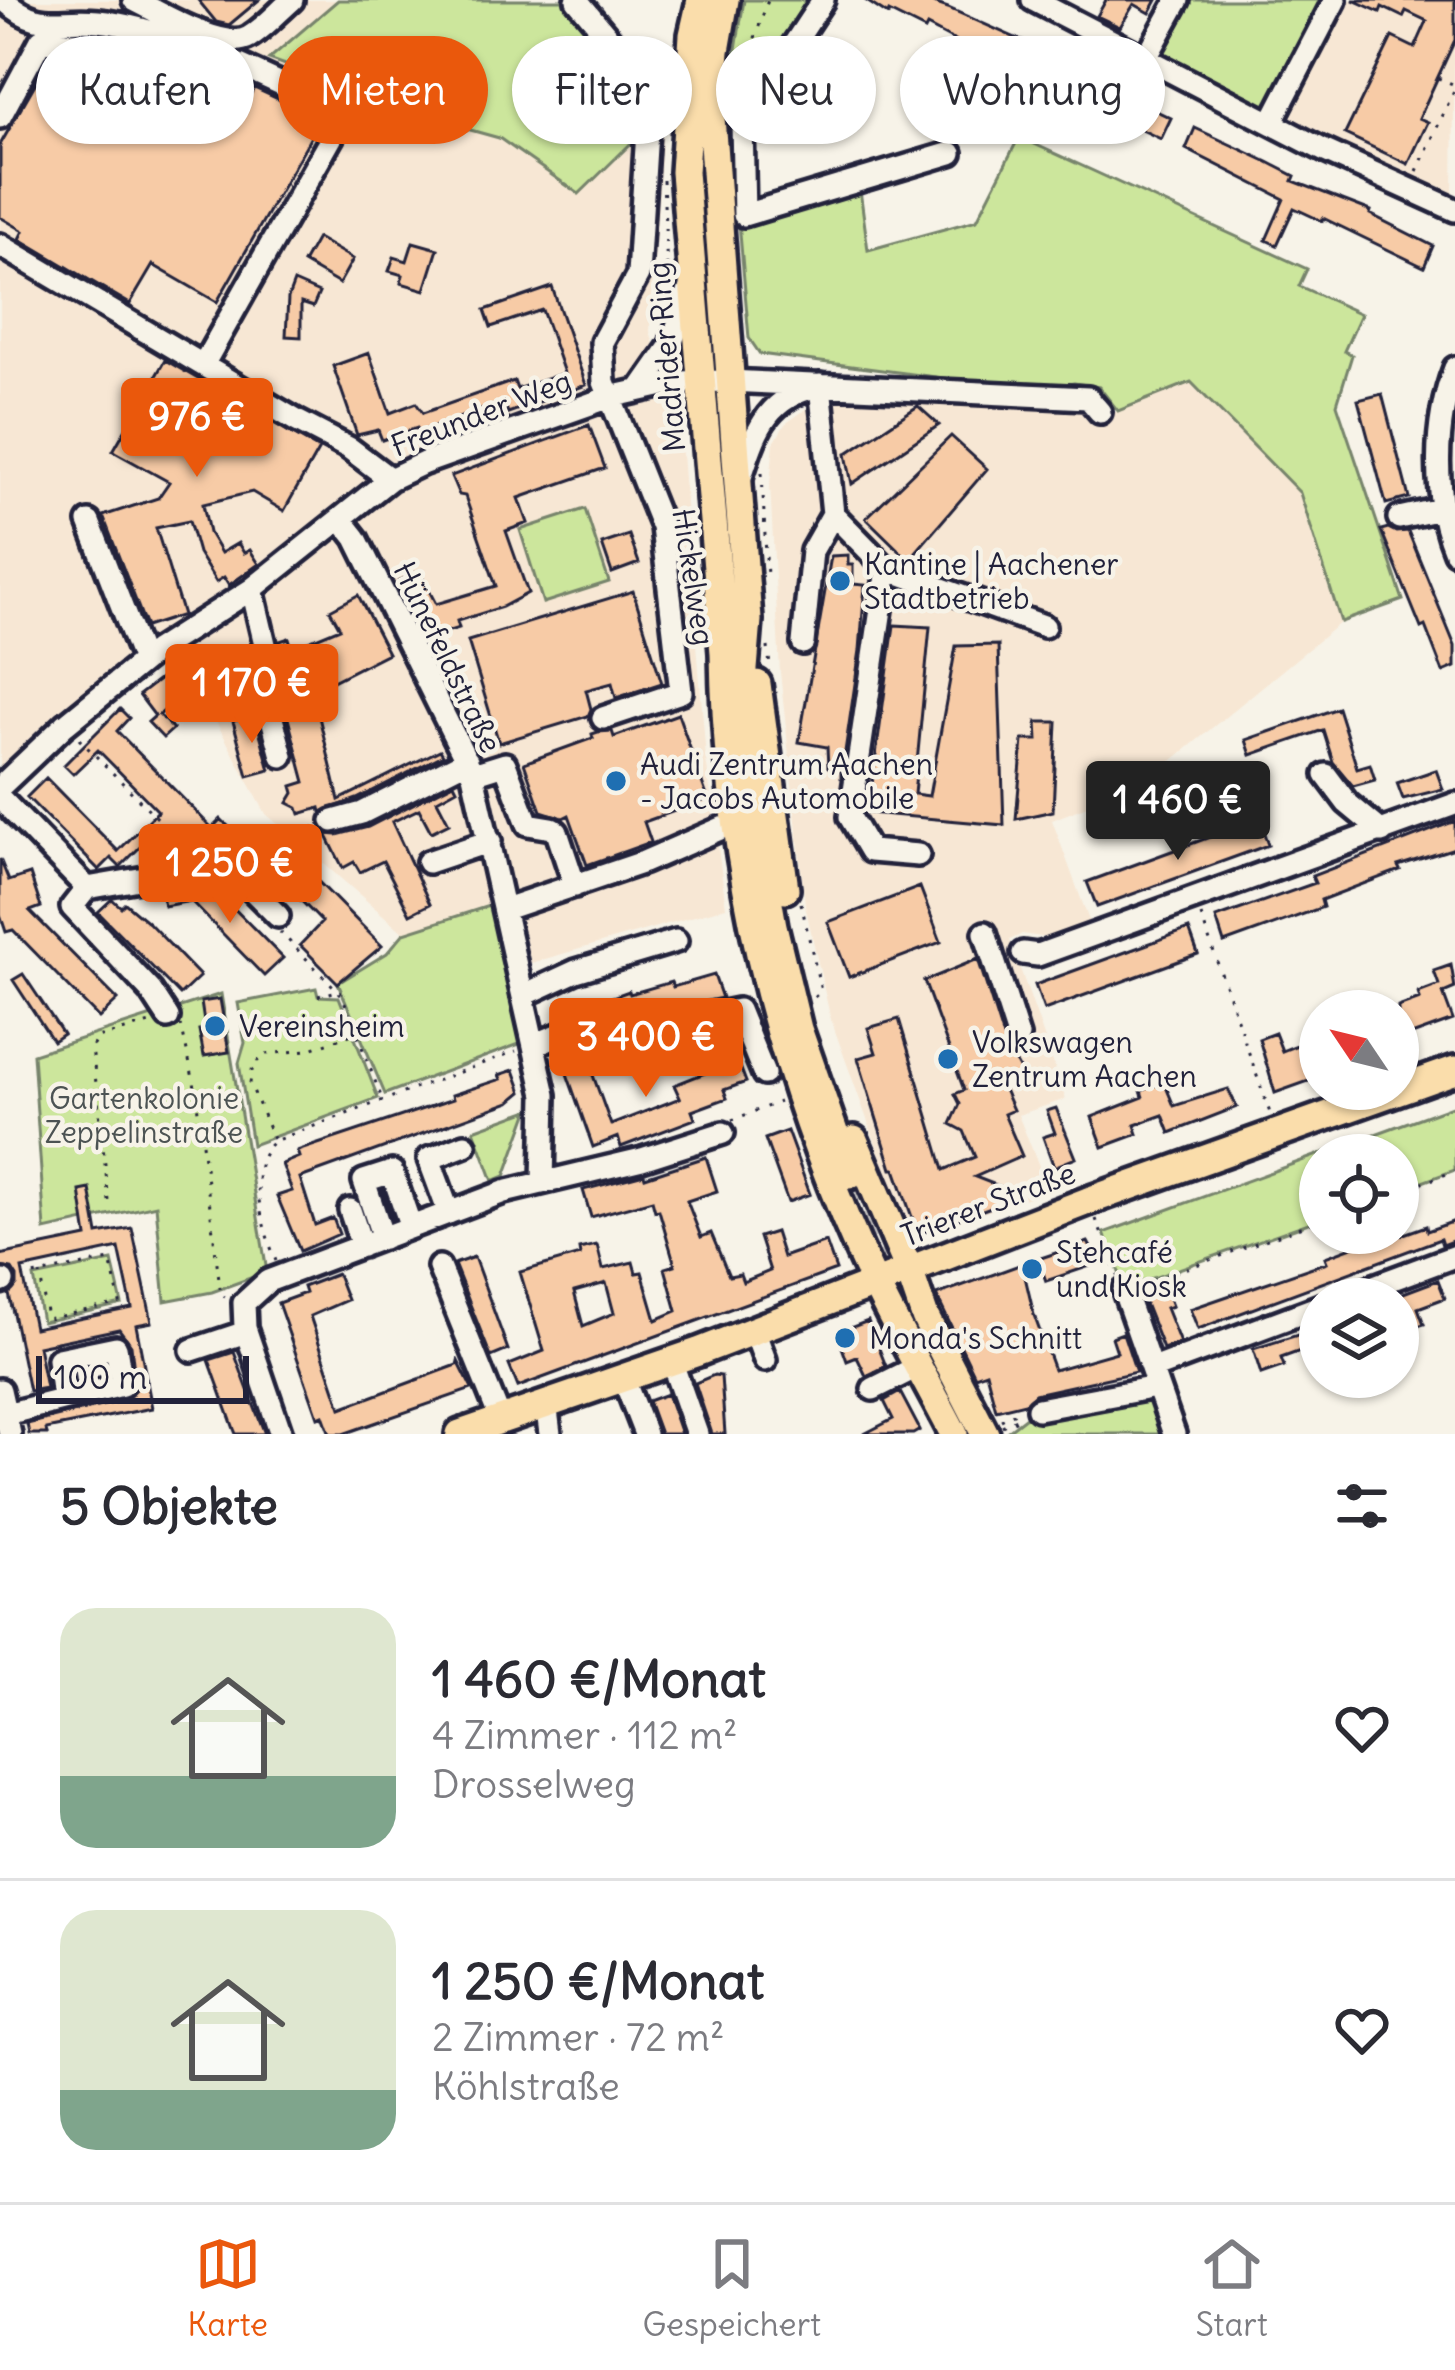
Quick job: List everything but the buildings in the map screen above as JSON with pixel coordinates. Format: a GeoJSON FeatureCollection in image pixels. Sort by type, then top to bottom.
{"type":"FeatureCollection","features":[{"type":"Feature","properties":{"kind":"main road","name":"Madrider Ring"},"geometry":{"type":"LineString","coordinates":[[701,0],[693,35],[684,172],[692,280],[737,490],[757,630],[741,706]]}},
{"type":"Feature","properties":{"kind":"main road","name":"Madrider Ring"},"geometry":{"type":"LineString","coordinates":[[725,0],[711,117],[724,653],[741,706],[772,926],[808,1061],[848,1174]]}},
{"type":"Feature","properties":{"kind":"main road"},"geometry":{"type":"LineString","coordinates":[[757,630],[777,844],[810,1002],[838,1099],[909,1270],[967,1429]]}},
{"type":"Feature","properties":{"kind":"main road"},"geometry":{"type":"LineString","coordinates":[[724,653],[726,735],[736,826],[762,971],[797,1095],[875,1283],[917,1367],[967,1429]]}},
{"type":"Feature","properties":{"kind":"main road","name":"Trierer Straße"},"geometry":{"type":"LineString","coordinates":[[463,1434],[1455,1070]]}},
{"type":"Feature","properties":{"kind":"street"},"geometry":{"type":"LineString","coordinates":[[4,0],[22,16],[45,23],[98,21],[162,36]]}},
{"type":"Feature","properties":{"kind":"street"},"geometry":{"type":"LineString","coordinates":[[134,0],[227,41],[248,38],[292,0]]}},
{"type":"Feature","properties":{"kind":"street"},"geometry":{"type":"LineString","coordinates":[[577,0],[638,73],[649,99],[638,274],[602,342],[604,382],[610,397]]}},
{"type":"Feature","properties":{"kind":"street"},"geometry":{"type":"LineString","coordinates":[[798,36],[823,0]]}},
{"type":"Feature","properties":{"kind":"street"},"geometry":{"type":"LineString","coordinates":[[1033,0],[1102,36]]}},
{"type":"Feature","properties":{"kind":"street"},"geometry":{"type":"LineString","coordinates":[[1078,23],[1091,0]]}},
{"type":"Feature","properties":{"kind":"street"},"geometry":{"type":"LineString","coordinates":[[1158,36],[1178,0]]}},
{"type":"Feature","properties":{"kind":"street"},"geometry":{"type":"LineString","coordinates":[[1270,123],[1335,0]]}},
{"type":"Feature","properties":{"kind":"street"},"geometry":{"type":"LineString","coordinates":[[0,117],[36,49]]}},
{"type":"Feature","properties":{"kind":"street"},"geometry":{"type":"LineString","coordinates":[[1165,70],[1455,210]]}},
{"type":"Feature","properties":{"kind":"street"},"geometry":{"type":"LineString","coordinates":[[203,365],[342,119],[340,111],[254,74]]}},
{"type":"Feature","properties":{"kind":"street"},"geometry":{"type":"LineString","coordinates":[[742,144],[743,214],[951,153]]}},
{"type":"Feature","properties":{"kind":"street"},"geometry":{"type":"LineString","coordinates":[[0,245],[349,448],[390,479]]}},
{"type":"Feature","properties":{"kind":"street"},"geometry":{"type":"LineString","coordinates":[[641,388],[671,345],[692,280]]}},
{"type":"Feature","properties":{"kind":"street"},"geometry":{"type":"LineString","coordinates":[[1455,368],[1443,399],[1439,472],[1455,552]]}},
{"type":"Feature","properties":{"kind":"street","name":"Freunder Weg"},"geometry":{"type":"LineString","coordinates":[[0,787],[64,725],[143,661],[252,589],[390,479],[610,397],[641,388],[714,381],[1088,398],[1100,412]]}},
{"type":"Feature","properties":{"kind":"street"},"geometry":{"type":"LineString","coordinates":[[737,490],[765,415],[792,393],[820,385],[833,514],[812,551],[803,643]]}},
{"type":"Feature","properties":{"kind":"street","name":"Hickelweg"},"geometry":{"type":"LineString","coordinates":[[603,718],[681,692],[662,527],[610,397]]}},
{"type":"Feature","properties":{"kind":"street"},"geometry":{"type":"LineString","coordinates":[[1399,518],[1445,508]]}},
{"type":"Feature","properties":{"kind":"street"},"geometry":{"type":"LineString","coordinates":[[833,514],[887,568],[1043,626]]}},
{"type":"Feature","properties":{"kind":"street","name":"Hünefeldstraße"},"geometry":{"type":"LineString","coordinates":[[341,518],[356,538],[470,767],[545,1095],[543,1182]]}},
{"type":"Feature","properties":{"kind":"street"},"geometry":{"type":"LineString","coordinates":[[89,522],[143,661]]}},
{"type":"Feature","properties":{"kind":"street"},"geometry":{"type":"LineString","coordinates":[[887,568],[850,817],[870,850],[917,855]]}},
{"type":"Feature","properties":{"kind":"street"},"geometry":{"type":"LineString","coordinates":[[252,589],[276,691],[270,711],[282,756]]}},
{"type":"Feature","properties":{"kind":"street"},"geometry":{"type":"LineString","coordinates":[[333,821],[470,767],[500,764],[509,767],[528,824],[557,832],[575,886]]}},
{"type":"Feature","properties":{"kind":"street"},"geometry":{"type":"LineString","coordinates":[[1326,775],[1347,803],[1382,832]]}},
{"type":"Feature","properties":{"kind":"street"},"geometry":{"type":"LineString","coordinates":[[0,798],[87,888]]}},
{"type":"Feature","properties":{"kind":"street"},"geometry":{"type":"LineString","coordinates":[[1023,952],[1038,955],[1196,901],[1455,804]]}},
{"type":"Feature","properties":{"kind":"street"},"geometry":{"type":"LineString","coordinates":[[506,909],[736,826]]}},
{"type":"Feature","properties":{"kind":"street"},"geometry":{"type":"LineString","coordinates":[[428,862],[490,841]]}},
{"type":"Feature","properties":{"kind":"street"},"geometry":{"type":"LineString","coordinates":[[168,1017],[152,991],[72,908],[87,888],[216,865],[278,916]]}},
{"type":"Feature","properties":{"kind":"street"},"geometry":{"type":"LineString","coordinates":[[985,933],[1018,1036]]}},
{"type":"Feature","properties":{"kind":"street"},"geometry":{"type":"LineString","coordinates":[[524,995],[576,971],[676,941]]}},
{"type":"Feature","properties":{"kind":"street"},"geometry":{"type":"LineString","coordinates":[[534,1045],[582,1025],[608,1037],[738,1010],[764,1074]]}},
{"type":"Feature","properties":{"kind":"street"},"geometry":{"type":"LineString","coordinates":[[281,1434],[246,1330],[244,1303],[268,1281],[543,1182],[642,1159],[723,1132]]}},
{"type":"Feature","properties":{"kind":"street"},"geometry":{"type":"LineString","coordinates":[[449,1213],[429,1159],[465,1144]]}},
{"type":"Feature","properties":{"kind":"street"},"geometry":{"type":"LineString","coordinates":[[373,1242],[364,1181],[392,1172],[411,1227]]}},
{"type":"Feature","properties":{"kind":"street"},"geometry":{"type":"LineString","coordinates":[[350,1210],[373,1242]]}},
{"type":"Feature","properties":{"kind":"street"},"geometry":{"type":"LineString","coordinates":[[1396,1278],[1455,1256]]}},
{"type":"Feature","properties":{"kind":"street"},"geometry":{"type":"LineString","coordinates":[[439,1267],[500,1418]]}},
{"type":"Feature","properties":{"kind":"street"},"geometry":{"type":"LineString","coordinates":[[1124,1292],[1174,1434]]}},
{"type":"Feature","properties":{"kind":"street"},"geometry":{"type":"LineString","coordinates":[[1038,1409],[1154,1378],[1299,1315]]}},
{"type":"Feature","properties":{"kind":"street"},"geometry":{"type":"LineString","coordinates":[[192,1350],[246,1330]]}},
{"type":"Feature","properties":{"kind":"street"},"geometry":{"type":"LineString","coordinates":[[754,1330],[765,1360]]}},
{"type":"Feature","properties":{"kind":"street"},"geometry":{"type":"LineString","coordinates":[[671,1360],[698,1434]]}},
{"type":"Feature","properties":{"kind":"street"},"geometry":{"type":"LineString","coordinates":[[873,1389],[917,1367]]}},
{"type":"Feature","properties":{"kind":"street"},"geometry":{"type":"LineString","coordinates":[[622,1377],[645,1434]]}},
{"type":"Feature","properties":{"kind":"street"},"geometry":{"type":"LineString","coordinates":[[0,1390],[8,1424],[63,1398]]}},
{"type":"Feature","properties":{"kind":"street"},"geometry":{"type":"LineString","coordinates":[[546,1402],[550,1434]]}},
{"type":"Feature","properties":{"kind":"path"},"geometry":{"type":"LineString","coordinates":[[755,36],[767,0]]}},
{"type":"Feature","properties":{"kind":"path"},"geometry":{"type":"LineString","coordinates":[[1408,189],[1455,87],[1438,77]]}},
{"type":"Feature","properties":{"kind":"path"},"geometry":{"type":"LineString","coordinates":[[663,177],[668,305]]}},
{"type":"Feature","properties":{"kind":"path"},"geometry":{"type":"LineString","coordinates":[[764,456],[767,583]]}},
{"type":"Feature","properties":{"kind":"path"},"geometry":{"type":"LineString","coordinates":[[757,630],[772,684]]}},
{"type":"Feature","properties":{"kind":"path"},"geometry":{"type":"LineString","coordinates":[[64,725],[216,865],[333,821]]}},
{"type":"Feature","properties":{"kind":"path"},"geometry":{"type":"LineString","coordinates":[[800,896],[821,991],[810,1002]]}},
{"type":"Feature","properties":{"kind":"path"},"geometry":{"type":"LineString","coordinates":[[1196,901],[1278,1135]]}},
{"type":"Feature","properties":{"kind":"path"},"geometry":{"type":"LineString","coordinates":[[278,916],[277,929],[339,990],[382,1101]]}},
{"type":"Feature","properties":{"kind":"path"},"geometry":{"type":"LineString","coordinates":[[318,996],[339,990]]}},
{"type":"Feature","properties":{"kind":"path"},"geometry":{"type":"LineString","coordinates":[[109,1201],[92,1047],[98,1039],[168,1017],[182,1026],[195,1087],[221,1295],[244,1303]]}},
{"type":"Feature","properties":{"kind":"path"},"geometry":{"type":"LineString","coordinates":[[274,1141],[250,1083],[253,1065],[266,1054],[308,1050],[358,1032]]}},
{"type":"Feature","properties":{"kind":"path"},"geometry":{"type":"LineString","coordinates":[[280,1277],[257,1172],[261,1155],[274,1141],[534,1045]]}},
{"type":"Feature","properties":{"kind":"path"},"geometry":{"type":"LineString","coordinates":[[723,1132],[730,1121],[797,1095]]}},
{"type":"Feature","properties":{"kind":"path"},"geometry":{"type":"LineString","coordinates":[[1419,1184],[1455,1171]]}},
{"type":"Feature","properties":{"kind":"path"},"geometry":{"type":"LineString","coordinates":[[1124,1292],[1299,1228]]}},
{"type":"Feature","properties":{"kind":"path"},"geometry":{"type":"LineString","coordinates":[[1100,1230],[1112,1262]]}},
{"type":"Feature","properties":{"kind":"path"},"geometry":{"type":"LineString","coordinates":[[1,1281],[110,1260],[120,1303],[47,1319],[40,1274]]}},
{"type":"Feature","properties":{"kind":"path"},"geometry":{"type":"LineString","coordinates":[[967,1429],[1038,1409]]}},
{"type":"Feature","properties":{"kind":"path"},"geometry":{"type":"LineString","coordinates":[[1014,1419],[1022,1434]]}},
{"type":"Feature","properties":{"kind":"shaded area"},"geometry":{"type":"Polygon","coordinates":[[[12,0],[338,0],[296,36],[278,36],[278,51],[270,58],[278,61],[278,144],[488,144],[488,135],[579,194],[630,144],[662,144],[650,331],[680,428],[706,759],[726,907],[531,963],[514,898],[404,933],[266,814],[169,635],[0,781],[0,11],[12,0]]]}},
{"type":"Feature","properties":{"kind":"shaded area"},"geometry":{"type":"Polygon","coordinates":[[[1344,0],[1455,0],[1453,195],[1287,118],[1344,0]]]}},
{"type":"Feature","properties":{"kind":"shaded area"},"geometry":{"type":"Polygon","coordinates":[[[1191,382],[1300,494],[1341,622],[1145,783],[1052,820],[1091,926],[1055,939],[1022,934],[1010,940],[1066,1099],[1018,1115],[1049,1190],[910,1238],[831,1020],[805,905],[780,672],[770,484],[774,443],[785,424],[809,407],[838,398],[1077,408],[1098,419],[1191,382]]]}},
{"type":"Feature","properties":{"kind":"green space"},"geometry":{"type":"Polygon","coordinates":[[[338,0],[592,0],[618,36],[512,36],[512,144],[630,144],[579,194],[488,135],[488,36],[296,36],[338,0]]]}},
{"type":"Feature","properties":{"kind":"green space"},"geometry":{"type":"Polygon","coordinates":[[[744,0],[814,0],[790,36],[738,36],[744,0]]]}},
{"type":"Feature","properties":{"kind":"green space"},"geometry":{"type":"Polygon","coordinates":[[[1173,0],[1344,0],[1287,118],[1165,60],[1165,36],[1153,36],[1173,0]]]}},
{"type":"Feature","properties":{"kind":"green space"},"geometry":{"type":"Polygon","coordinates":[[[1015,144],[1034,144],[1307,269],[1299,286],[1361,314],[1344,351],[1352,355],[1337,404],[1403,600],[1341,622],[1300,493],[1191,382],[1118,411],[1099,387],[1074,383],[1034,390],[760,354],[749,338],[739,222],[860,190],[868,250],[977,220],[1015,144]]]}},
{"type":"Feature","properties":{"kind":"green space"},"geometry":{"type":"Polygon","coordinates":[[[585,509],[609,582],[543,603],[520,530],[585,509]]]}},
{"type":"Feature","properties":{"kind":"green space"},"geometry":{"type":"Polygon","coordinates":[[[492,905],[522,1043],[385,1094],[338,983],[387,953],[404,933],[492,905]]]}},
{"type":"Feature","properties":{"kind":"green space"},"geometry":{"type":"Polygon","coordinates":[[[316,988],[318,996],[339,997],[378,1098],[252,1145],[239,1063],[245,1043],[238,1003],[316,988]]]}},
{"type":"Feature","properties":{"kind":"green space","name":"Gartenkolonie Zeppelinstraße"},"geometry":{"type":"Polygon","coordinates":[[[221,994],[267,1272],[212,1292],[165,1301],[156,1205],[45,1230],[33,1054],[221,994]]]}},
{"type":"Feature","properties":{"kind":"green space"},"geometry":{"type":"Polygon","coordinates":[[[1455,1105],[1455,1170],[1419,1183],[1419,1134],[1375,1134],[1455,1105]]]}},
{"type":"Feature","properties":{"kind":"green space"},"geometry":{"type":"Polygon","coordinates":[[[529,1110],[505,1176],[493,1181],[474,1130],[529,1110]]]}},
{"type":"Feature","properties":{"kind":"green space"},"geometry":{"type":"Polygon","coordinates":[[[1299,1162],[1299,1226],[1125,1288],[1104,1233],[1299,1162]]]}},
{"type":"Feature","properties":{"kind":"green space"},"geometry":{"type":"Polygon","coordinates":[[[112,1261],[122,1304],[42,1322],[34,1277],[112,1261]]]}},
{"type":"Feature","properties":{"kind":"green space"},"geometry":{"type":"Polygon","coordinates":[[[1141,1396],[1150,1400],[1163,1434],[1004,1434],[1026,1417],[1141,1396]]]}},
{"type":"Feature","properties":{"kind":"tunnel"},"geometry":{"type":"LineString","coordinates":[[849,1175],[912,1323],[970,1434]]}},
{"type":"Feature","properties":{"kind":"place","name":"Kantine | Aachener Stadtbetrieb"},"geometry":{"type":"Point","coordinates":[840,581]}},
{"type":"Feature","properties":{"kind":"place","name":"Audi Zentrum Aachen - Jacobs Automobile"},"geometry":{"type":"Point","coordinates":[616,781]}},
{"type":"Feature","properties":{"kind":"place","name":"Vereinsheim"},"geometry":{"type":"Point","coordinates":[215,1026]}},
{"type":"Feature","properties":{"kind":"place","name":"Volkswagen Zentrum Aachen"},"geometry":{"type":"Point","coordinates":[948,1059]}},
{"type":"Feature","properties":{"kind":"place","name":"Stehcafé und Kiosk"},"geometry":{"type":"Point","coordinates":[1032,1269]}},
{"type":"Feature","properties":{"kind":"place","name":"Monda's Schnitt"},"geometry":{"type":"Point","coordinates":[845,1338]}}]}
